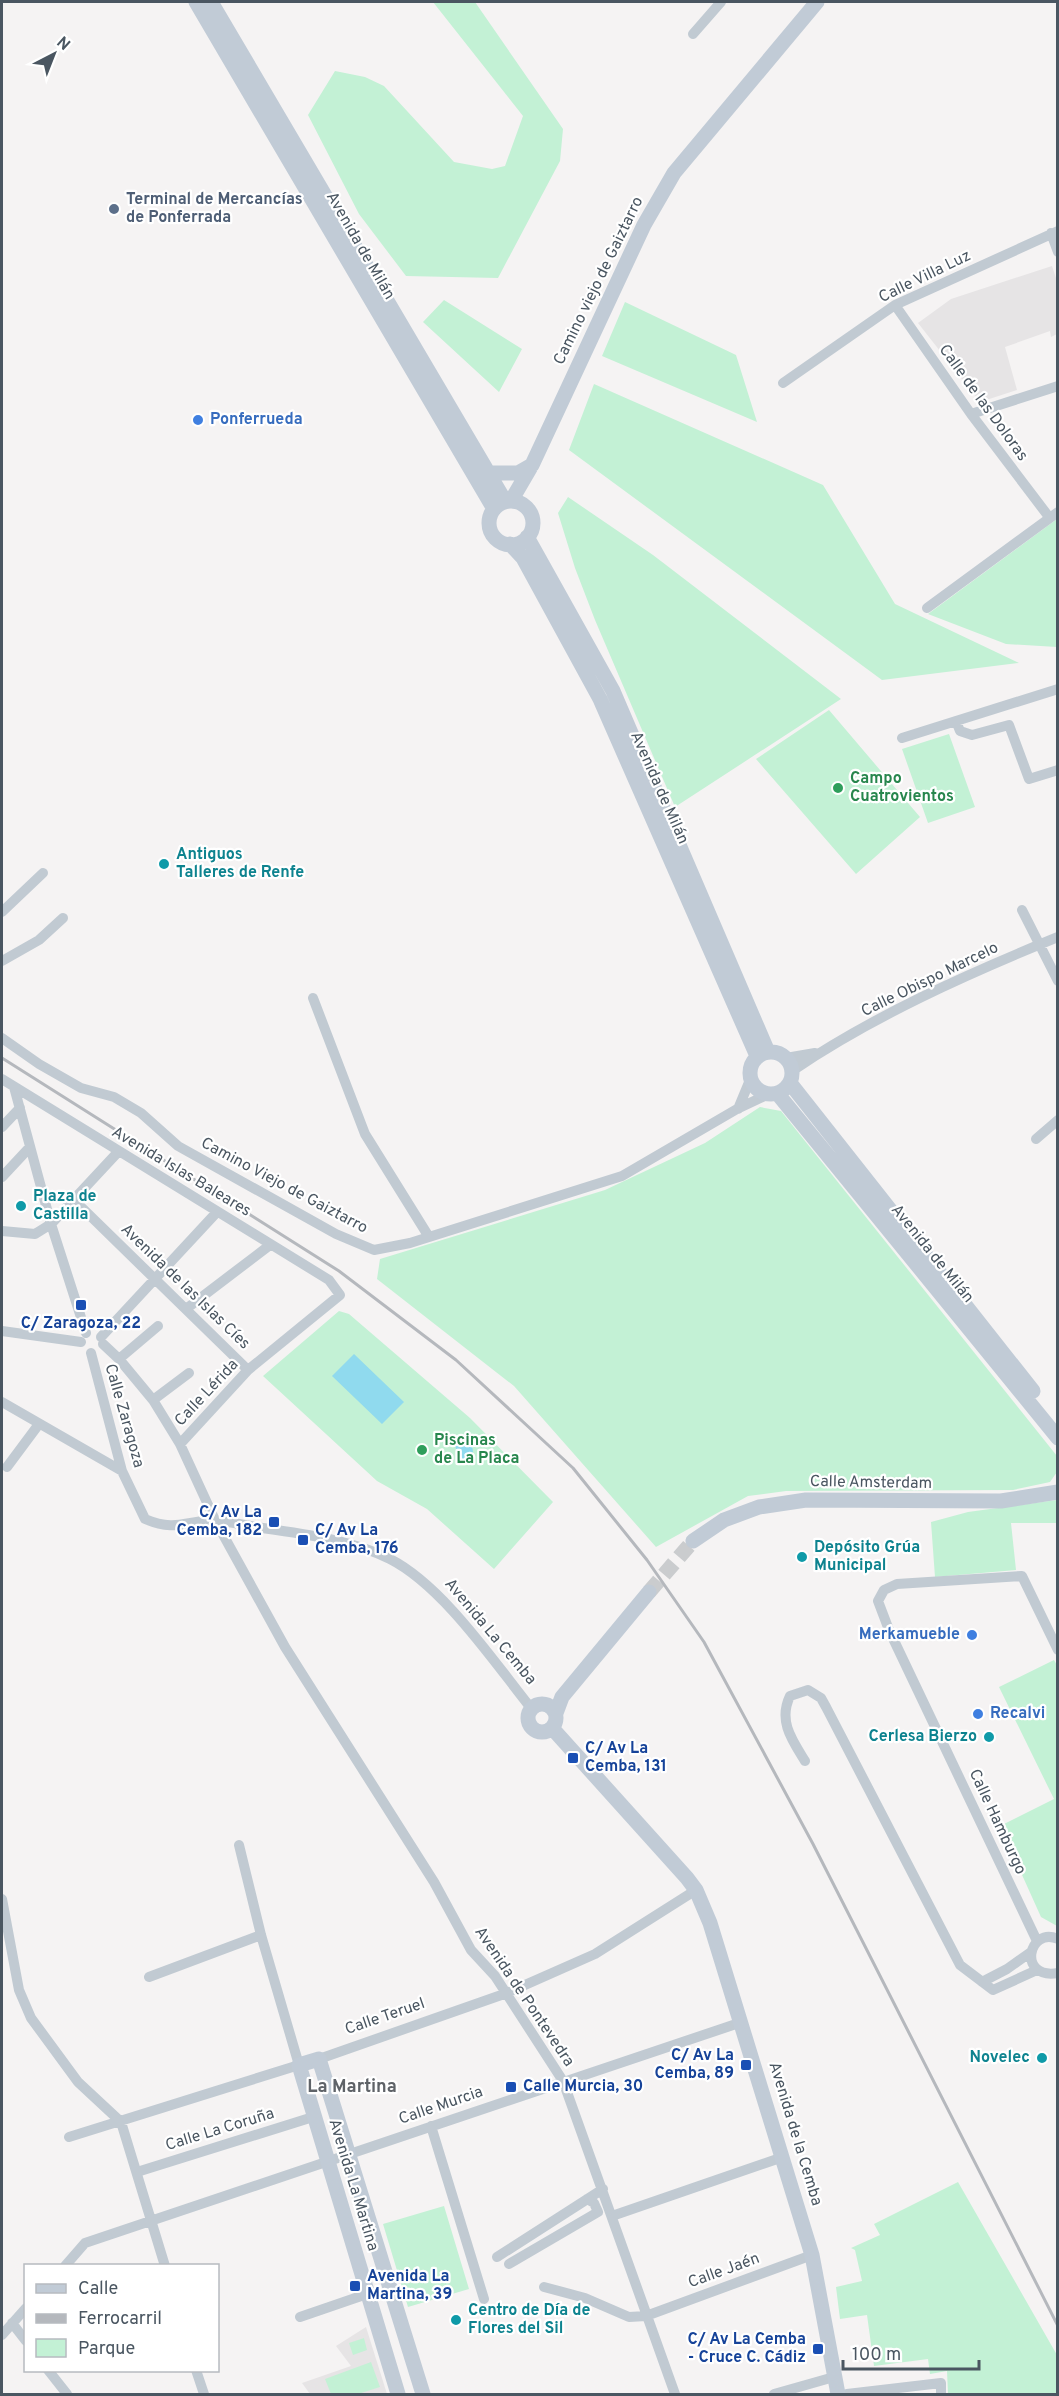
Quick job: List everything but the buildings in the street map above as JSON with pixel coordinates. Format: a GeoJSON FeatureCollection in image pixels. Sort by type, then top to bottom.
{"type":"FeatureCollection","features":[{"type":"Feature","properties":{"kind":"street","name":"Avenida de Milán"},"geometry":{"type":"LineString","coordinates":[[196,2],[508,504]]}},
{"type":"Feature","properties":{"kind":"street","name":"Avenida de Milán"},"geometry":{"type":"LineString","coordinates":[[211,2],[508,504]]}},
{"type":"Feature","properties":{"kind":"street"},"geometry":{"type":"LineString","coordinates":[[693,34],[721,2]]}},
{"type":"Feature","properties":{"kind":"street","name":"Camino viejo de Gaiztarro"},"geometry":{"type":"LineString","coordinates":[[508,504],[529,471],[644,225],[674,173],[817,2]]}},
{"type":"Feature","properties":{"kind":"street"},"geometry":{"type":"LineString","coordinates":[[1054,232],[1058,252]]}},
{"type":"Feature","properties":{"kind":"street","name":"Calle Villa Luz"},"geometry":{"type":"LineString","coordinates":[[783,383],[895,305],[1054,232]]}},
{"type":"Feature","properties":{"kind":"street","name":"Calle de las Doloras"},"geometry":{"type":"LineString","coordinates":[[895,305],[971,414],[1053,514]]}},
{"type":"Feature","properties":{"kind":"street"},"geometry":{"type":"LineString","coordinates":[[971,414],[1058,386]]}},
{"type":"Feature","properties":{"kind":"street"},"geometry":{"type":"LineString","coordinates":[[488,473],[529,471]]}},
{"type":"Feature","properties":{"kind":"street"},"geometry":{"type":"LineString","coordinates":[[508,504],[531,516],[532,525],[527,537],[510,544],[496,539],[490,529],[490,515],[508,504]]}},
{"type":"Feature","properties":{"kind":"street"},"geometry":{"type":"LineString","coordinates":[[927,608],[1053,514]]}},
{"type":"Feature","properties":{"kind":"street","name":"Avenida de Milán"},"geometry":{"type":"LineString","coordinates":[[527,537],[613,691],[763,1054]]}},
{"type":"Feature","properties":{"kind":"street","name":"Avenida de Milán"},"geometry":{"type":"LineString","coordinates":[[510,544],[523,558],[600,699],[763,1054]]}},
{"type":"Feature","properties":{"kind":"street"},"geometry":{"type":"LineString","coordinates":[[902,738],[1058,689]]}},
{"type":"Feature","properties":{"kind":"street"},"geometry":{"type":"LineString","coordinates":[[956,721],[960,731],[972,735],[1009,725],[1029,779],[1058,770]]}},
{"type":"Feature","properties":{"kind":"street"},"geometry":{"type":"LineString","coordinates":[[2,912],[43,873]]}},
{"type":"Feature","properties":{"kind":"street"},"geometry":{"type":"LineString","coordinates":[[1022,910],[1058,981]]}},
{"type":"Feature","properties":{"kind":"street"},"geometry":{"type":"LineString","coordinates":[[2,961],[39,940],[63,918]]}},
{"type":"Feature","properties":{"kind":"street","name":"Calle Obispo Marcelo"},"geometry":{"type":"LineString","coordinates":[[789,1070],[899,1010],[1058,937]]}},
{"type":"Feature","properties":{"kind":"street"},"geometry":{"type":"LineString","coordinates":[[314,998],[365,1134],[429,1237]]}},
{"type":"Feature","properties":{"kind":"street","name":"Camino Viejo de Gaiztarro"},"geometry":{"type":"LineString","coordinates":[[2,1038],[81,1088],[114,1097],[141,1113],[178,1146],[336,1234],[374,1250],[429,1237],[622,1176],[737,1109],[773,1094]]}},
{"type":"Feature","properties":{"kind":"street"},"geometry":{"type":"LineString","coordinates":[[737,1109],[750,1080],[750,1069],[763,1054],[777,1052],[789,1070],[773,1094],[757,1090],[750,1080]]}},
{"type":"Feature","properties":{"kind":"street","name":"Avenida de Milán"},"geometry":{"type":"LineString","coordinates":[[789,1070],[1058,1422]]}},
{"type":"Feature","properties":{"kind":"street","name":"Avenida Islas Baleares"},"geometry":{"type":"LineString","coordinates":[[2,1079],[329,1280],[340,1295]]}},
{"type":"Feature","properties":{"kind":"street"},"geometry":{"type":"LineString","coordinates":[[14,1087],[84,1338],[85,1350],[91,1353],[98,1351],[102,1340],[216,1212]]}},
{"type":"Feature","properties":{"kind":"street","name":"Avenida de Milán"},"geometry":{"type":"LineString","coordinates":[[773,1094],[1058,1438]]}},
{"type":"Feature","properties":{"kind":"street"},"geometry":{"type":"LineString","coordinates":[[2,1127],[20,1108]]}},
{"type":"Feature","properties":{"kind":"street"},"geometry":{"type":"LineString","coordinates":[[1036,1139],[1058,1120]]}},
{"type":"Feature","properties":{"kind":"street"},"geometry":{"type":"LineString","coordinates":[[2,1177],[30,1147]]}},
{"type":"Feature","properties":{"kind":"street"},"geometry":{"type":"LineString","coordinates":[[2,1231],[35,1233],[51,1224],[118,1152]]}},
{"type":"Feature","properties":{"kind":"street","name":"Avenida de las Islas Cíes"},"geometry":{"type":"LineString","coordinates":[[74,1200],[248,1370]]}},
{"type":"Feature","properties":{"kind":"street"},"geometry":{"type":"LineString","coordinates":[[186,1309],[270,1245]]}},
{"type":"Feature","properties":{"kind":"street","name":"Calle Lérida"},"geometry":{"type":"LineString","coordinates":[[180,1444],[248,1370],[340,1295]]}},
{"type":"Feature","properties":{"kind":"street"},"geometry":{"type":"LineString","coordinates":[[119,1359],[158,1326]]}},
{"type":"Feature","properties":{"kind":"street"},"geometry":{"type":"LineString","coordinates":[[2,1331],[84,1338],[97,1332],[102,1340]]}},
{"type":"Feature","properties":{"kind":"street","name":"Avenida de Pontevedra"},"geometry":{"type":"LineString","coordinates":[[102,1340],[153,1400],[180,1444],[215,1520],[285,1647],[434,1882],[471,1950],[491,1971],[563,2081],[675,2394]]}},
{"type":"Feature","properties":{"kind":"street","name":"Calle Zaragoza"},"geometry":{"type":"LineString","coordinates":[[91,1353],[122,1471],[145,1519],[165,1527],[215,1520]]}},
{"type":"Feature","properties":{"kind":"street"},"geometry":{"type":"LineString","coordinates":[[153,1400],[189,1373]]}},
{"type":"Feature","properties":{"kind":"street"},"geometry":{"type":"LineString","coordinates":[[2,1402],[122,1471]]}},
{"type":"Feature","properties":{"kind":"street"},"geometry":{"type":"LineString","coordinates":[[7,1467],[39,1424]]}},
{"type":"Feature","properties":{"kind":"street","name":"Calle Amsterdam"},"geometry":{"type":"LineString","coordinates":[[693,1541],[724,1520],[759,1507],[806,1500],[1001,1501],[1057,1492]]}},
{"type":"Feature","properties":{"kind":"street","name":"Avenida La Cemba"},"geometry":{"type":"LineString","coordinates":[[215,1520],[346,1544],[391,1560],[427,1585],[544,1708]]}},
{"type":"Feature","properties":{"kind":"street","name":"Calle Hamburgo"},"geometry":{"type":"LineString","coordinates":[[1037,1941],[894,1641],[878,1601],[884,1590],[897,1584],[1022,1576],[1058,1650]]}},
{"type":"Feature","properties":{"kind":"street"},"geometry":{"type":"LineString","coordinates":[[544,1708],[557,1719],[552,1728],[541,1732],[535,1730],[528,1719],[544,1708],[562,1697],[649,1592]]}},
{"type":"Feature","properties":{"kind":"street"},"geometry":{"type":"LineString","coordinates":[[805,1761],[787,1729],[784,1718],[785,1706],[790,1696],[808,1690],[821,1698],[954,1954],[971,1976],[993,1990],[1037,1970]]}},
{"type":"Feature","properties":{"kind":"street"},"geometry":{"type":"LineString","coordinates":[[552,1728],[634,1817],[696,1890]]}},
{"type":"Feature","properties":{"kind":"street","name":"Avenida La Martina"},"geometry":{"type":"LineString","coordinates":[[239,1845],[261,1935],[313,2117],[398,2394]]}},
{"type":"Feature","properties":{"kind":"street","name":"Calle Teruel"},"geometry":{"type":"LineString","coordinates":[[69,2137],[319,2059],[507,1994],[595,1954],[696,1890]]}},
{"type":"Feature","properties":{"kind":"street","name":"Avenida de la Cemba"},"geometry":{"type":"LineString","coordinates":[[696,1890],[710,1923],[742,2022],[812,2255],[838,2394]]}},
{"type":"Feature","properties":{"kind":"street"},"geometry":{"type":"LineString","coordinates":[[2,1899],[19,1990],[31,2018],[78,2082],[121,2122],[165,2264]]}},
{"type":"Feature","properties":{"kind":"street"},"geometry":{"type":"LineString","coordinates":[[149,1977],[261,1935]]}},
{"type":"Feature","properties":{"kind":"street"},"geometry":{"type":"LineString","coordinates":[[982,1982],[1007,1969],[1031,1952],[1037,1941],[1046,1937],[1058,1939]]}},
{"type":"Feature","properties":{"kind":"street"},"geometry":{"type":"LineString","coordinates":[[1031,1952],[1031,1962],[1037,1970],[1047,1974],[1057,1973]]}},
{"type":"Feature","properties":{"kind":"street","name":"Calle Murcia"},"geometry":{"type":"LineString","coordinates":[[66,2264],[85,2243],[742,2022]]}},
{"type":"Feature","properties":{"kind":"street","name":"Avenida La Martina"},"geometry":{"type":"LineString","coordinates":[[319,2059],[423,2394]]}},
{"type":"Feature","properties":{"kind":"street","name":"Calle La Coruña"},"geometry":{"type":"LineString","coordinates":[[137,2172],[313,2117]]}},
{"type":"Feature","properties":{"kind":"street"},"geometry":{"type":"LineString","coordinates":[[431,2126],[484,2300]]}},
{"type":"Feature","properties":{"kind":"street"},"geometry":{"type":"LineString","coordinates":[[612,2216],[783,2157]]}},
{"type":"Feature","properties":{"kind":"street"},"geometry":{"type":"LineString","coordinates":[[497,2257],[603,2189]]}},
{"type":"Feature","properties":{"kind":"street"},"geometry":{"type":"LineString","coordinates":[[509,2264],[598,2212],[594,2203],[587,2199]]}},
{"type":"Feature","properties":{"kind":"street","name":"Calle Jaén"},"geometry":{"type":"LineString","coordinates":[[646,2316],[812,2255]]}},
{"type":"Feature","properties":{"kind":"street"},"geometry":{"type":"LineString","coordinates":[[544,2287],[585,2298],[629,2317],[646,2316]]}},
{"type":"Feature","properties":{"kind":"street"},"geometry":{"type":"LineString","coordinates":[[300,2317],[367,2294]]}},
{"type":"Feature","properties":{"kind":"street"},"geometry":{"type":"LineString","coordinates":[[2,2335],[24,2310]]}},
{"type":"Feature","properties":{"kind":"street"},"geometry":{"type":"LineString","coordinates":[[12,2324],[24,2339]]}},
{"type":"Feature","properties":{"kind":"street"},"geometry":{"type":"LineString","coordinates":[[52,2372],[67,2394]]}},
{"type":"Feature","properties":{"kind":"street"},"geometry":{"type":"LineString","coordinates":[[197,2372],[204,2394]]}},
{"type":"Feature","properties":{"kind":"street"},"geometry":{"type":"LineString","coordinates":[[774,2394],[834,2377]]}},
{"type":"Feature","properties":{"kind":"street"},"geometry":{"type":"LineString","coordinates":[[847,2394],[941,2382],[941,2394]]}},
{"type":"Feature","properties":{"kind":"shaded area"},"geometry":{"type":"Polygon","coordinates":[[[1052,266],[1057,281],[1057,334],[1051,337],[1050,331],[1005,347],[1017,390],[980,402],[918,323],[951,299],[1052,266]]]}},
{"type":"Feature","properties":{"kind":"shaded area"},"geometry":{"type":"Polygon","coordinates":[[[366,2327],[387,2394],[310,2394],[302,2383],[351,2366],[336,2346],[366,2327]]]}},
{"type":"Feature","properties":{"kind":"green space"},"geometry":{"type":"Polygon","coordinates":[[[433,2],[475,2],[563,129],[560,161],[498,278],[406,276],[359,214],[308,115],[335,71],[365,77],[384,86],[454,162],[492,169],[505,166],[523,116],[433,2]]]}},
{"type":"Feature","properties":{"kind":"green space"},"geometry":{"type":"Polygon","coordinates":[[[444,300],[522,349],[499,392],[423,322],[444,300]]]}},
{"type":"Feature","properties":{"kind":"green space"},"geometry":{"type":"Polygon","coordinates":[[[625,302],[736,355],[757,422],[602,356],[625,302]]]}},
{"type":"Feature","properties":{"kind":"green space"},"geometry":{"type":"Polygon","coordinates":[[[594,384],[823,485],[895,604],[1019,663],[882,680],[569,450],[594,384]]]}},
{"type":"Feature","properties":{"kind":"green space"},"geometry":{"type":"Polygon","coordinates":[[[568,497],[653,555],[841,699],[675,807],[575,568],[558,513],[568,497]]]}},
{"type":"Feature","properties":{"kind":"green space"},"geometry":{"type":"Polygon","coordinates":[[[1057,519],[1057,647],[1006,644],[928,614],[1057,519]]]}},
{"type":"Feature","properties":{"kind":"green space","name":"Campo Cuatrovientos"},"geometry":{"type":"Polygon","coordinates":[[[829,710],[920,817],[856,874],[756,759],[829,710]]]}},
{"type":"Feature","properties":{"kind":"green space","name":"Campo Cuatrovientos"},"geometry":{"type":"Polygon","coordinates":[[[949,734],[975,807],[928,823],[902,749],[949,734]]]}},
{"type":"Feature","properties":{"kind":"green space"},"geometry":{"type":"Polygon","coordinates":[[[760,1107],[781,1111],[1057,1456],[1057,1472],[1050,1482],[1013,1490],[786,1491],[748,1496],[656,1547],[514,1386],[377,1279],[380,1259],[605,1190],[705,1143],[760,1107]]]}},
{"type":"Feature","properties":{"kind":"green space","name":"Piscinas de La Placa"},"geometry":{"type":"Polygon","coordinates":[[[339,1311],[349,1314],[470,1418],[553,1502],[494,1569],[427,1509],[377,1481],[263,1376],[339,1311]]]}},
{"type":"Feature","properties":{"kind":"green space"},"geometry":{"type":"Polygon","coordinates":[[[1057,1500],[1057,1526],[1056,1523],[1011,1523],[1016,1570],[935,1577],[931,1522],[968,1512],[1057,1500]]]}},
{"type":"Feature","properties":{"kind":"green space"},"geometry":{"type":"Polygon","coordinates":[[[1054,1660],[1058,1667],[1057,1926],[1041,1917],[1000,1826],[1054,1799],[999,1687],[1054,1660]]]}},
{"type":"Feature","properties":{"kind":"green space"},"geometry":{"type":"Polygon","coordinates":[[[958,2182],[1057,2355],[1057,2394],[948,2394],[947,2371],[930,2374],[928,2359],[874,2366],[867,2315],[840,2319],[836,2287],[862,2281],[855,2250],[851,2248],[880,2235],[874,2224],[958,2182]]]}},
{"type":"Feature","properties":{"kind":"green space"},"geometry":{"type":"Polygon","coordinates":[[[444,2206],[469,2289],[408,2307],[383,2224],[444,2206]]]}},
{"type":"Feature","properties":{"kind":"green space"},"geometry":{"type":"Polygon","coordinates":[[[364,2338],[367,2350],[353,2355],[349,2343],[364,2338]]]}},
{"type":"Feature","properties":{"kind":"green space"},"geometry":{"type":"Polygon","coordinates":[[[371,2362],[380,2387],[358,2394],[331,2394],[325,2379],[371,2362]]]}},
{"type":"Feature","properties":{"kind":"water"},"geometry":{"type":"Polygon","coordinates":[[[354,1354],[404,1402],[382,1424],[332,1376],[354,1354]]]}},
{"type":"Feature","properties":{"kind":"water"},"geometry":{"type":"Polygon","coordinates":[[[453,1439],[472,1445],[473,1452],[469,1460],[465,1461],[458,1455],[453,1439]]]}},
{"type":"Feature","properties":{"kind":"tunnel"},"geometry":{"type":"LineString","coordinates":[[649,1592],[693,1541]]}},
{"type":"Feature","properties":{"kind":"railway"},"geometry":{"type":"LineString","coordinates":[[2,1058],[339,1271],[456,1360],[573,1468],[647,1560],[704,1642],[813,1844],[1058,2326]]}},
{"type":"Feature","properties":{"kind":"place","name":"Terminal de Mercancías de Ponferrada"},"geometry":{"type":"Point","coordinates":[114,209]}},
{"type":"Feature","properties":{"kind":"place","name":"Ponferrueda"},"geometry":{"type":"Point","coordinates":[198,420]}},
{"type":"Feature","properties":{"kind":"place","name":"Campo Cuatrovientos"},"geometry":{"type":"Point","coordinates":[838,788]}},
{"type":"Feature","properties":{"kind":"place","name":"Antiguos Talleres de Renfe"},"geometry":{"type":"Point","coordinates":[164,864]}},
{"type":"Feature","properties":{"kind":"place","name":"Plaza de Castilla"},"geometry":{"type":"Point","coordinates":[21,1206]}},
{"type":"Feature","properties":{"kind":"place","name":"C/ Zaragoza, 22"},"geometry":{"type":"Point","coordinates":[81,1305]}},
{"type":"Feature","properties":{"kind":"place","name":"Piscinas de La Placa"},"geometry":{"type":"Point","coordinates":[422,1450]}},
{"type":"Feature","properties":{"kind":"place","name":"C/ Av La Cemba, 182"},"geometry":{"type":"Point","coordinates":[274,1522]}},
{"type":"Feature","properties":{"kind":"place","name":"C/ Av La Cemba, 176"},"geometry":{"type":"Point","coordinates":[303,1540]}},
{"type":"Feature","properties":{"kind":"place","name":"Depósito Grúa Municipal"},"geometry":{"type":"Point","coordinates":[802,1557]}},
{"type":"Feature","properties":{"kind":"place","name":"Merkamueble"},"geometry":{"type":"Point","coordinates":[972,1635]}},
{"type":"Feature","properties":{"kind":"place","name":"Recalvi"},"geometry":{"type":"Point","coordinates":[978,1714]}},
{"type":"Feature","properties":{"kind":"place","name":"Cerlesa Bierzo"},"geometry":{"type":"Point","coordinates":[989,1737]}},
{"type":"Feature","properties":{"kind":"place","name":"C/ Av La Cemba, 131"},"geometry":{"type":"Point","coordinates":[573,1758]}},
{"type":"Feature","properties":{"kind":"place","name":"Novelec"},"geometry":{"type":"Point","coordinates":[1042,2058]}},
{"type":"Feature","properties":{"kind":"place","name":"C/ Av La Cemba, 89"},"geometry":{"type":"Point","coordinates":[746,2065]}},
{"type":"Feature","properties":{"kind":"place","name":"Calle Murcia, 30"},"geometry":{"type":"Point","coordinates":[511,2087]}},
{"type":"Feature","properties":{"kind":"place","name":"Avenida La Martina, 39"},"geometry":{"type":"Point","coordinates":[355,2286]}},
{"type":"Feature","properties":{"kind":"place","name":"Centro de Día de Flores del Sil"},"geometry":{"type":"Point","coordinates":[456,2320]}},
{"type":"Feature","properties":{"kind":"place","name":"C/ Av La Cemba - Cruce C. Cádiz"},"geometry":{"type":"Point","coordinates":[818,2349]}},
{"type":"Feature","properties":{"kind":"district","name":"La Martina"},"geometry":{"type":"Point","coordinates":[352,2087]}}]}
